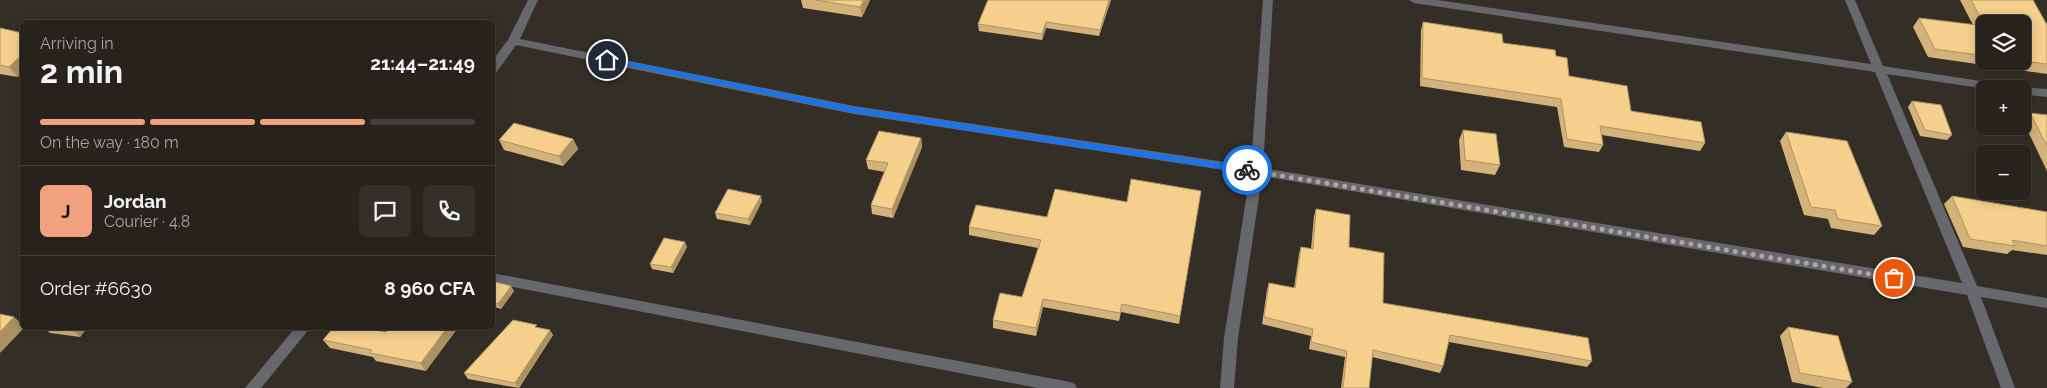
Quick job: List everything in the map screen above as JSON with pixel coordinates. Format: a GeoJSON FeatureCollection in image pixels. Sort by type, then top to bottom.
{"type":"FeatureCollection","features":[{"type":"Feature","properties":{"kind":"street"},"geometry":{"type":"LineString","coordinates":[[495,66],[513,40],[533,0]]}},
{"type":"Feature","properties":{"kind":"street"},"geometry":{"type":"LineString","coordinates":[[1227,388],[1231,338],[1257,171],[1268,0]]}},
{"type":"Feature","properties":{"kind":"street"},"geometry":{"type":"LineString","coordinates":[[1414,0],[1976,83]]}},
{"type":"Feature","properties":{"kind":"street"},"geometry":{"type":"LineString","coordinates":[[1850,0],[1972,290],[2008,388]]}},
{"type":"Feature","properties":{"kind":"street"},"geometry":{"type":"LineString","coordinates":[[513,40],[854,110],[1257,171],[2047,303]]}},
{"type":"Feature","properties":{"kind":"street"},"geometry":{"type":"LineString","coordinates":[[2031,91],[2047,93]]}},
{"type":"Feature","properties":{"kind":"street"},"geometry":{"type":"LineString","coordinates":[[495,279],[1070,388]]}},
{"type":"Feature","properties":{"kind":"street"},"geometry":{"type":"LineString","coordinates":[[252,388],[301,330]]}},
{"type":"Feature","properties":{"kind":"building"},"geometry":{"type":"Polygon","coordinates":[[[815,0],[864,0],[860,7],[815,0]]]}},
{"type":"Feature","properties":{"kind":"building"},"geometry":{"type":"Polygon","coordinates":[[[988,0],[1109,0],[1100,30],[1046,22],[1042,34],[978,24],[988,0]]]}},
{"type":"Feature","properties":{"kind":"building"},"geometry":{"type":"Polygon","coordinates":[[[1971,0],[2033,0],[2047,25],[2047,64],[2031,62],[2031,15],[1979,15],[1971,0]]]}},
{"type":"Feature","properties":{"kind":"building"},"geometry":{"type":"Polygon","coordinates":[[[1919,18],[1976,25],[1976,55],[1935,49],[1919,18]]]}},
{"type":"Feature","properties":{"kind":"building"},"geometry":{"type":"Polygon","coordinates":[[[1423,22],[1502,34],[1503,43],[1555,50],[1556,56],[1567,58],[1569,76],[1627,86],[1631,111],[1701,122],[1705,143],[1600,126],[1603,145],[1567,139],[1561,99],[1422,78],[1423,22]]]}},
{"type":"Feature","properties":{"kind":"building"},"geometry":{"type":"Polygon","coordinates":[[[0,28],[20,33],[20,57],[9,67],[0,65],[0,28]]]}},
{"type":"Feature","properties":{"kind":"building"},"geometry":{"type":"Polygon","coordinates":[[[1912,101],[1941,105],[1952,135],[1925,130],[1912,101]]]}},
{"type":"Feature","properties":{"kind":"building"},"geometry":{"type":"Polygon","coordinates":[[[2031,113],[2047,115],[2047,146],[2031,115],[2031,113]]]}},
{"type":"Feature","properties":{"kind":"building"},"geometry":{"type":"Polygon","coordinates":[[[514,123],[573,139],[559,156],[499,140],[514,123]]]}},
{"type":"Feature","properties":{"kind":"building"},"geometry":{"type":"Polygon","coordinates":[[[1463,130],[1496,134],[1500,165],[1465,160],[1463,130]]]}},
{"type":"Feature","properties":{"kind":"building"},"geometry":{"type":"Polygon","coordinates":[[[879,131],[921,138],[892,209],[871,205],[888,163],[866,160],[879,131]]]}},
{"type":"Feature","properties":{"kind":"building"},"geometry":{"type":"Polygon","coordinates":[[[1786,132],[1847,141],[1882,226],[1838,219],[1835,210],[1811,207],[1786,132]]]}},
{"type":"Feature","properties":{"kind":"building"},"geometry":{"type":"Polygon","coordinates":[[[1131,179],[1201,191],[1180,316],[1122,304],[1120,313],[1043,299],[1036,328],[993,320],[1000,293],[1022,297],[1041,240],[969,227],[976,205],[1047,217],[1055,189],[1127,202],[1131,179]]]}},
{"type":"Feature","properties":{"kind":"building"},"geometry":{"type":"Polygon","coordinates":[[[728,189],[761,196],[748,219],[715,213],[728,189]]]}},
{"type":"Feature","properties":{"kind":"building"},"geometry":{"type":"Polygon","coordinates":[[[1952,196],[2047,212],[2047,246],[2012,240],[2015,246],[1970,239],[1952,196]]]}},
{"type":"Feature","properties":{"kind":"building"},"geometry":{"type":"Polygon","coordinates":[[[1316,209],[1350,215],[1349,247],[1384,253],[1383,303],[1588,338],[1592,361],[1450,335],[1443,366],[1373,350],[1369,388],[1343,388],[1347,351],[1311,342],[1313,329],[1264,317],[1269,283],[1295,288],[1301,247],[1313,249],[1316,209]]]}},
{"type":"Feature","properties":{"kind":"building"},"geometry":{"type":"Polygon","coordinates":[[[664,238],[685,242],[671,267],[650,264],[664,238]]]}},
{"type":"Feature","properties":{"kind":"building"},"geometry":{"type":"Polygon","coordinates":[[[495,282],[511,286],[498,304],[495,303],[495,282]]]}},
{"type":"Feature","properties":{"kind":"building"},"geometry":{"type":"Polygon","coordinates":[[[0,314],[14,317],[0,332],[0,314]]]}},
{"type":"Feature","properties":{"kind":"building"},"geometry":{"type":"Polygon","coordinates":[[[513,320],[550,330],[515,383],[464,373],[513,320]]]}},
{"type":"Feature","properties":{"kind":"building"},"geometry":{"type":"Polygon","coordinates":[[[1788,327],[1838,336],[1852,382],[1800,373],[1788,327]]]}},
{"type":"Feature","properties":{"kind":"building"},"geometry":{"type":"Polygon","coordinates":[[[331,330],[374,330],[386,332],[388,330],[446,330],[421,363],[370,353],[372,350],[323,340],[331,330]]]}},
{"type":"Feature","properties":{"kind":"way so far"},"geometry":{"type":"LineString","coordinates":[[1247,170],[1894,278]]}},
{"type":"Feature","properties":{"kind":"route"},"geometry":{"type":"LineString","coordinates":[[607,60],[854,110],[1247,170]]}}]}
